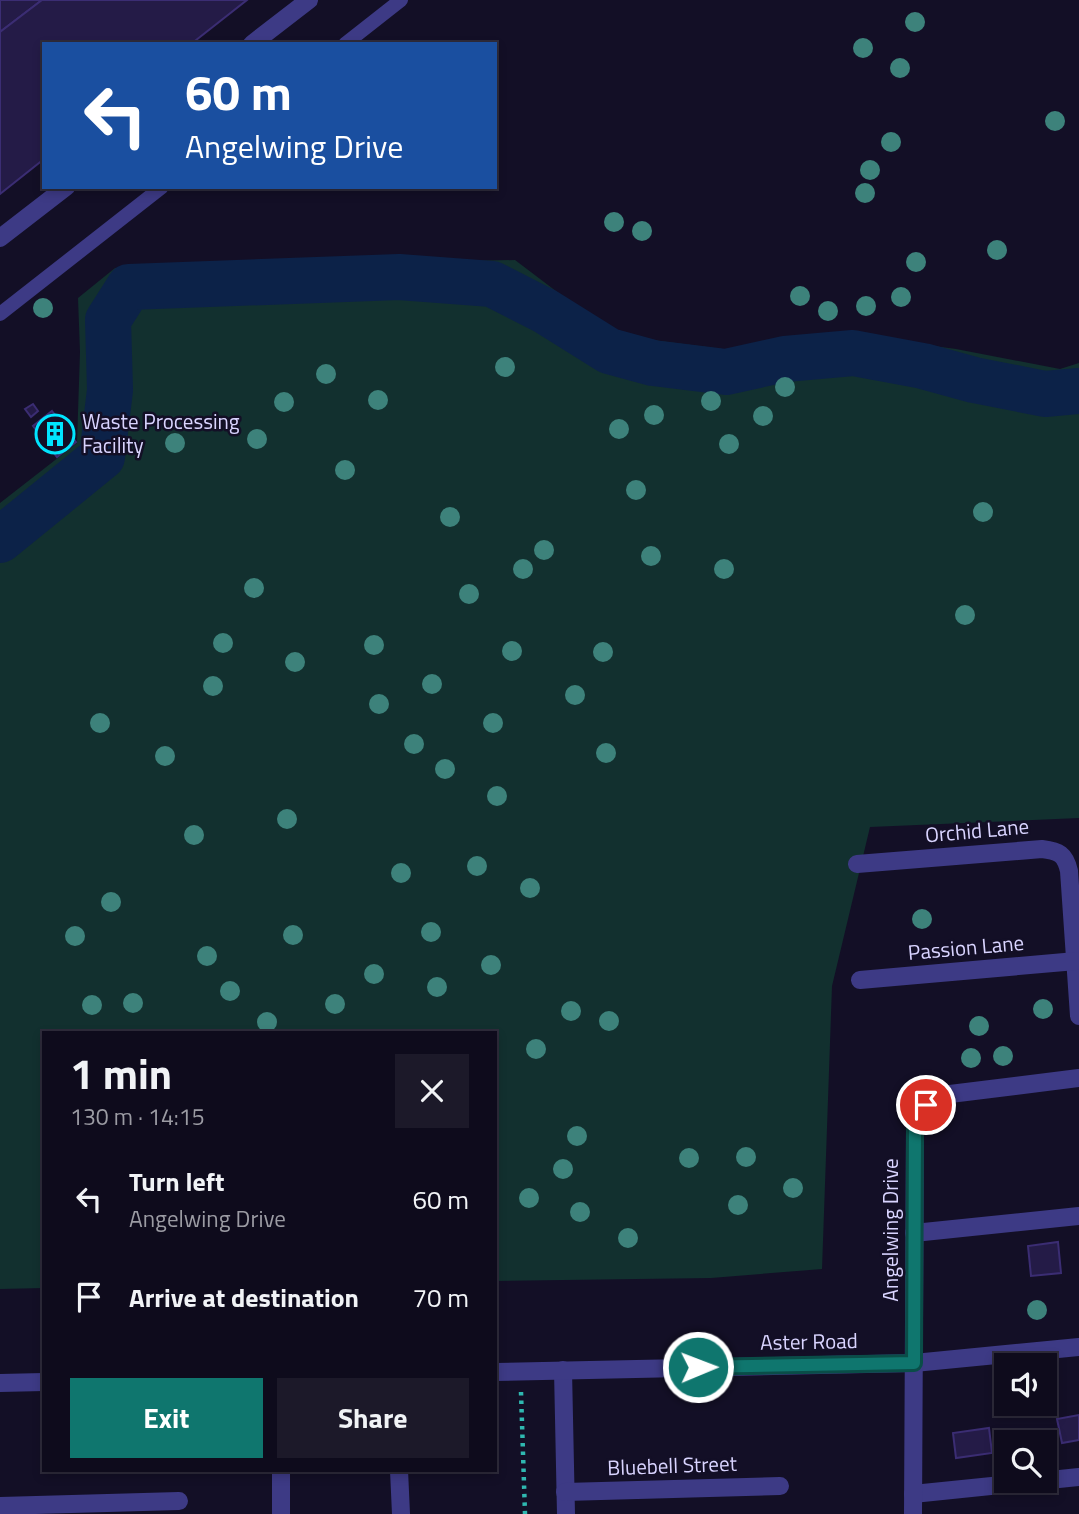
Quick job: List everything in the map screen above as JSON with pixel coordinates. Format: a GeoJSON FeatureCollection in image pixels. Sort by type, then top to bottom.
{"type":"FeatureCollection","features":[{"type":"Feature","properties":{"kind":"street"},"geometry":{"type":"LineString","coordinates":[[255,42],[309,0]]}},
{"type":"Feature","properties":{"kind":"street"},"geometry":{"type":"LineString","coordinates":[[0,239],[63,189]]}},
{"type":"Feature","properties":{"kind":"street","name":"Orchid Lane"},"geometry":{"type":"LineString","coordinates":[[857,864],[1042,849],[1061,854],[1067,861],[1079,1016]]}},
{"type":"Feature","properties":{"kind":"street","name":"Passion Lane"},"geometry":{"type":"LineString","coordinates":[[860,980],[1076,961]]}},
{"type":"Feature","properties":{"kind":"street","name":"Angelwing Drive"},"geometry":{"type":"LineString","coordinates":[[913,1514],[915,1127],[926,1105],[950,1094],[1079,1078]]}},
{"type":"Feature","properties":{"kind":"street"},"geometry":{"type":"LineString","coordinates":[[914,1233],[1079,1216]]}},
{"type":"Feature","properties":{"kind":"street","name":"Aster Road"},"geometry":{"type":"LineString","coordinates":[[497,1372],[914,1363],[1079,1347]]}},
{"type":"Feature","properties":{"kind":"street"},"geometry":{"type":"LineString","coordinates":[[563,1370],[566,1514]]}},
{"type":"Feature","properties":{"kind":"street"},"geometry":{"type":"LineString","coordinates":[[0,1383],[42,1382]]}},
{"type":"Feature","properties":{"kind":"street"},"geometry":{"type":"LineString","coordinates":[[281,1472],[281,1514]]}},
{"type":"Feature","properties":{"kind":"street"},"geometry":{"type":"LineString","coordinates":[[399,1472],[401,1514]]}},
{"type":"Feature","properties":{"kind":"street"},"geometry":{"type":"LineString","coordinates":[[913,1494],[1079,1477]]}},
{"type":"Feature","properties":{"kind":"street","name":"Bluebell Street"},"geometry":{"type":"LineString","coordinates":[[565,1492],[780,1486]]}},
{"type":"Feature","properties":{"kind":"street"},"geometry":{"type":"LineString","coordinates":[[0,1506],[179,1501]]}},
{"type":"Feature","properties":{"kind":"lane"},"geometry":{"type":"LineString","coordinates":[[348,42],[401,0]]}},
{"type":"Feature","properties":{"kind":"lane"},"geometry":{"type":"LineString","coordinates":[[0,314],[159,189]]}},
{"type":"Feature","properties":{"kind":"path"},"geometry":{"type":"LineString","coordinates":[[521,1372],[525,1514]]}},
{"type":"Feature","properties":{"kind":"green space"},"geometry":{"type":"Polygon","coordinates":[[[515,260],[614,335],[730,350],[851,335],[956,349],[1060,369],[1079,363],[1079,818],[870,827],[832,986],[822,1269],[711,1278],[497,1281],[497,1031],[42,1031],[42,1288],[0,1289],[0,503],[77,443],[80,352],[78,298],[115,268],[515,260]]]}},
{"type":"Feature","properties":{"kind":"building"},"geometry":{"type":"Polygon","coordinates":[[[0,0],[42,0],[0,32],[0,0]]]}},
{"type":"Feature","properties":{"kind":"building"},"geometry":{"type":"Polygon","coordinates":[[[42,0],[247,0],[194,42],[42,42],[42,161],[0,194],[0,32],[42,0]]]}},
{"type":"Feature","properties":{"kind":"building"},"geometry":{"type":"Polygon","coordinates":[[[33,404],[38,411],[31,417],[25,409],[33,404]]]}},
{"type":"Feature","properties":{"kind":"building","name":"Waste Processing Facility"},"geometry":{"type":"Polygon","coordinates":[[[52,411],[76,442],[57,457],[33,426],[52,411]]]}},
{"type":"Feature","properties":{"kind":"building"},"geometry":{"type":"Polygon","coordinates":[[[1058,1242],[1061,1273],[1031,1276],[1028,1246],[1058,1242]]]}},
{"type":"Feature","properties":{"kind":"building"},"geometry":{"type":"Polygon","coordinates":[[[1079,1415],[1079,1440],[1062,1443],[1057,1419],[1079,1415]]]}},
{"type":"Feature","properties":{"kind":"building"},"geometry":{"type":"Polygon","coordinates":[[[989,1428],[992,1453],[956,1458],[953,1433],[989,1428]]]}},
{"type":"Feature","properties":{"kind":"waterway"},"geometry":{"type":"LineString","coordinates":[[0,540],[102,457],[110,390],[108,320],[129,287],[399,277],[492,284],[545,311],[609,351],[653,363],[726,372],[785,359],[853,353],[1045,394],[1079,391]]}},
{"type":"Feature","properties":{"kind":"place","name":"Waste Processing Facility"},"geometry":{"type":"Point","coordinates":[55,434]}},
{"type":"Feature","properties":{"kind":"route"},"geometry":{"type":"LineString","coordinates":[[698,1367],[914,1363],[915,1127],[926,1105]]}}]}
